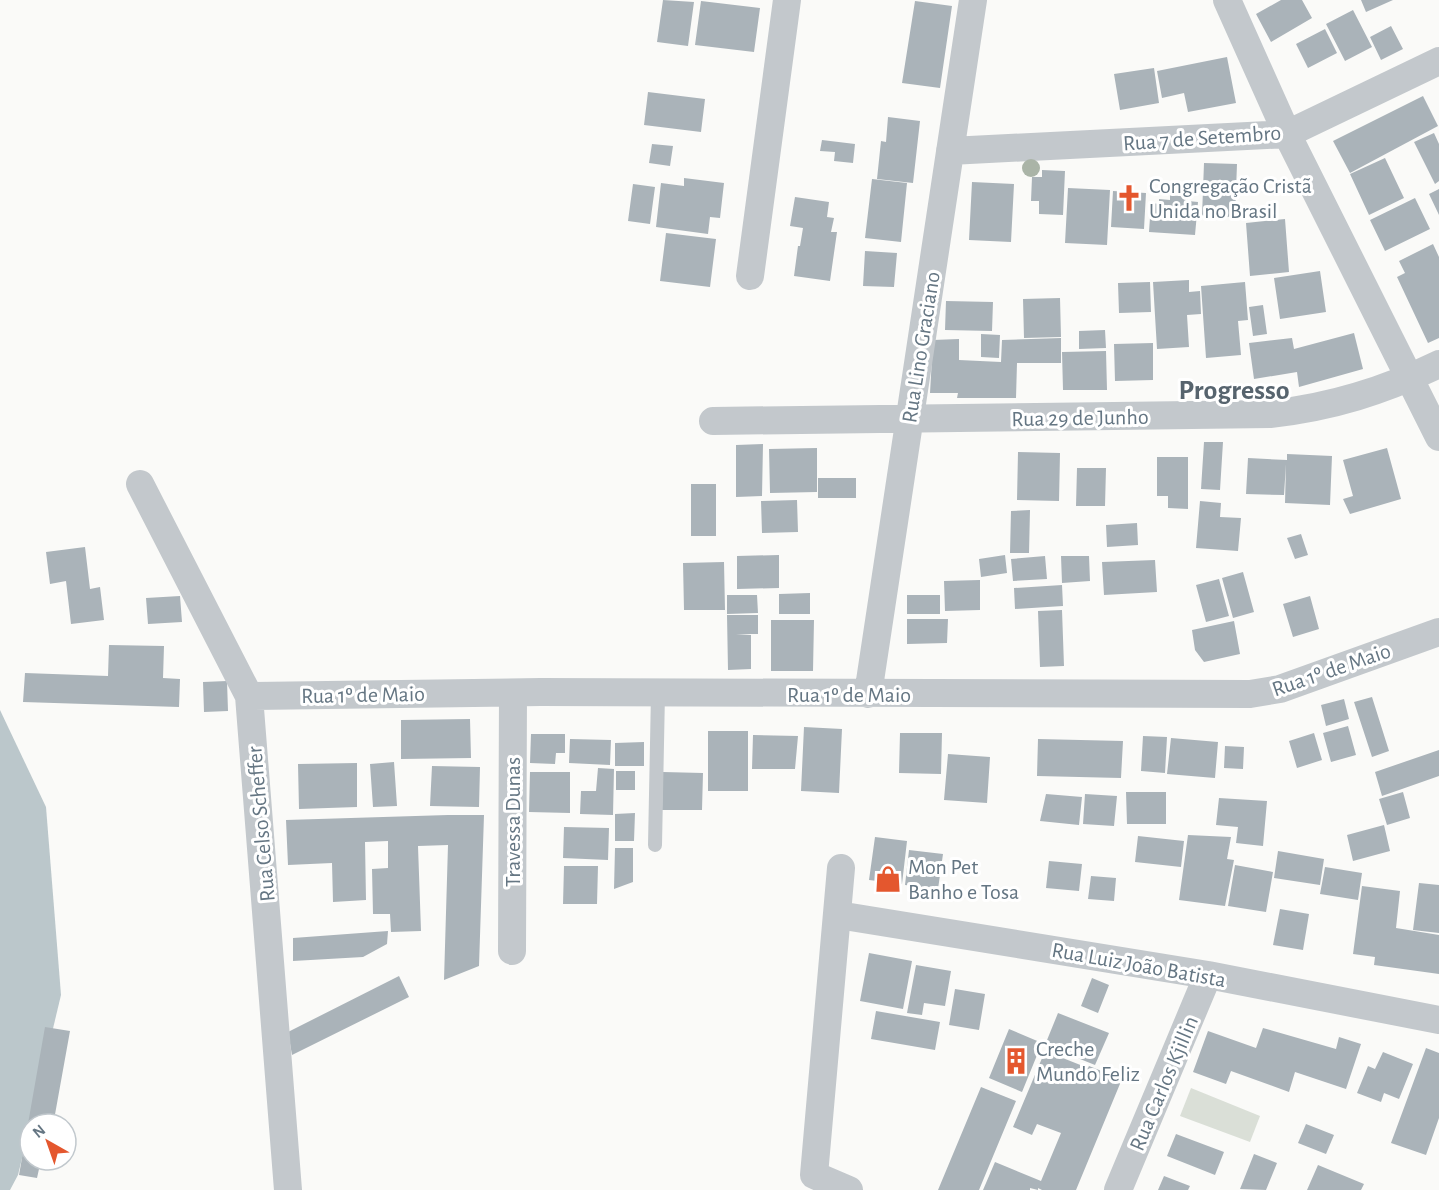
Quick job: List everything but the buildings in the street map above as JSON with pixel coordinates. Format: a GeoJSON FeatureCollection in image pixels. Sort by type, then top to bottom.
{"type":"FeatureCollection","features":[{"type":"Feature","properties":{"kind":"street"},"geometry":{"type":"LineString","coordinates":[[750,276],[786,0]]}},
{"type":"Feature","properties":{"kind":"street","name":"Rua Lino Graciano"},"geometry":{"type":"LineString","coordinates":[[868,694],[973,0]]}},
{"type":"Feature","properties":{"kind":"street"},"geometry":{"type":"LineString","coordinates":[[1227,0],[1287,134],[1439,436]]}},
{"type":"Feature","properties":{"kind":"street","name":"Rua 7 de Setembro"},"geometry":{"type":"LineString","coordinates":[[950,151],[1287,134],[1439,61]]}},
{"type":"Feature","properties":{"kind":"street","name":"Rua 29 de Junho"},"geometry":{"type":"LineString","coordinates":[[713,422],[1270,414],[1339,403],[1370,394],[1439,364]]}},
{"type":"Feature","properties":{"kind":"street","name":"Rua Celso Scheffer"},"geometry":{"type":"LineString","coordinates":[[140,484],[249,696],[288,1190]]}},
{"type":"Feature","properties":{"kind":"street","name":"Rua 1º de Maio"},"geometry":{"type":"LineString","coordinates":[[249,696],[513,693],[1265,693],[1439,632]]}},
{"type":"Feature","properties":{"kind":"street","name":"Travessa Dunas"},"geometry":{"type":"LineString","coordinates":[[512,951],[513,693]]}},
{"type":"Feature","properties":{"kind":"street"},"geometry":{"type":"LineString","coordinates":[[841,868],[814,1175],[849,1190]]}},
{"type":"Feature","properties":{"kind":"street","name":"Rua Luiz João Batista"},"geometry":{"type":"LineString","coordinates":[[838,915],[1208,975],[1439,1020]]}},
{"type":"Feature","properties":{"kind":"street","name":"Rua Carlos Kjillin"},"geometry":{"type":"LineString","coordinates":[[1118,1190],[1208,975]]}},
{"type":"Feature","properties":{"kind":"lane"},"geometry":{"type":"LineString","coordinates":[[655,845],[658,693]]}},
{"type":"Feature","properties":{"kind":"shaded area"},"geometry":{"type":"Polygon","coordinates":[[[0,710],[46,807],[61,995],[33,1112],[18,1112],[18,1175],[10,1190],[0,1190],[0,710]]]}},
{"type":"Feature","properties":{"kind":"shaded area"},"geometry":{"type":"Polygon","coordinates":[[[1191,1088],[1260,1116],[1250,1142],[1180,1116],[1191,1088]]]}},
{"type":"Feature","properties":{"kind":"place","name":"Congregação Cristã Unida no Brasil"},"geometry":{"type":"Point","coordinates":[1129,198]}},
{"type":"Feature","properties":{"kind":"place","name":"Mon Pet Banho e Tosa"},"geometry":{"type":"Point","coordinates":[888,879]}},
{"type":"Feature","properties":{"kind":"place","name":"Creche Mundo Feliz"},"geometry":{"type":"Point","coordinates":[1016,1061]}},
{"type":"Feature","properties":{"kind":"district","name":"Progresso"},"geometry":{"type":"Point","coordinates":[1234,389]}}]}
